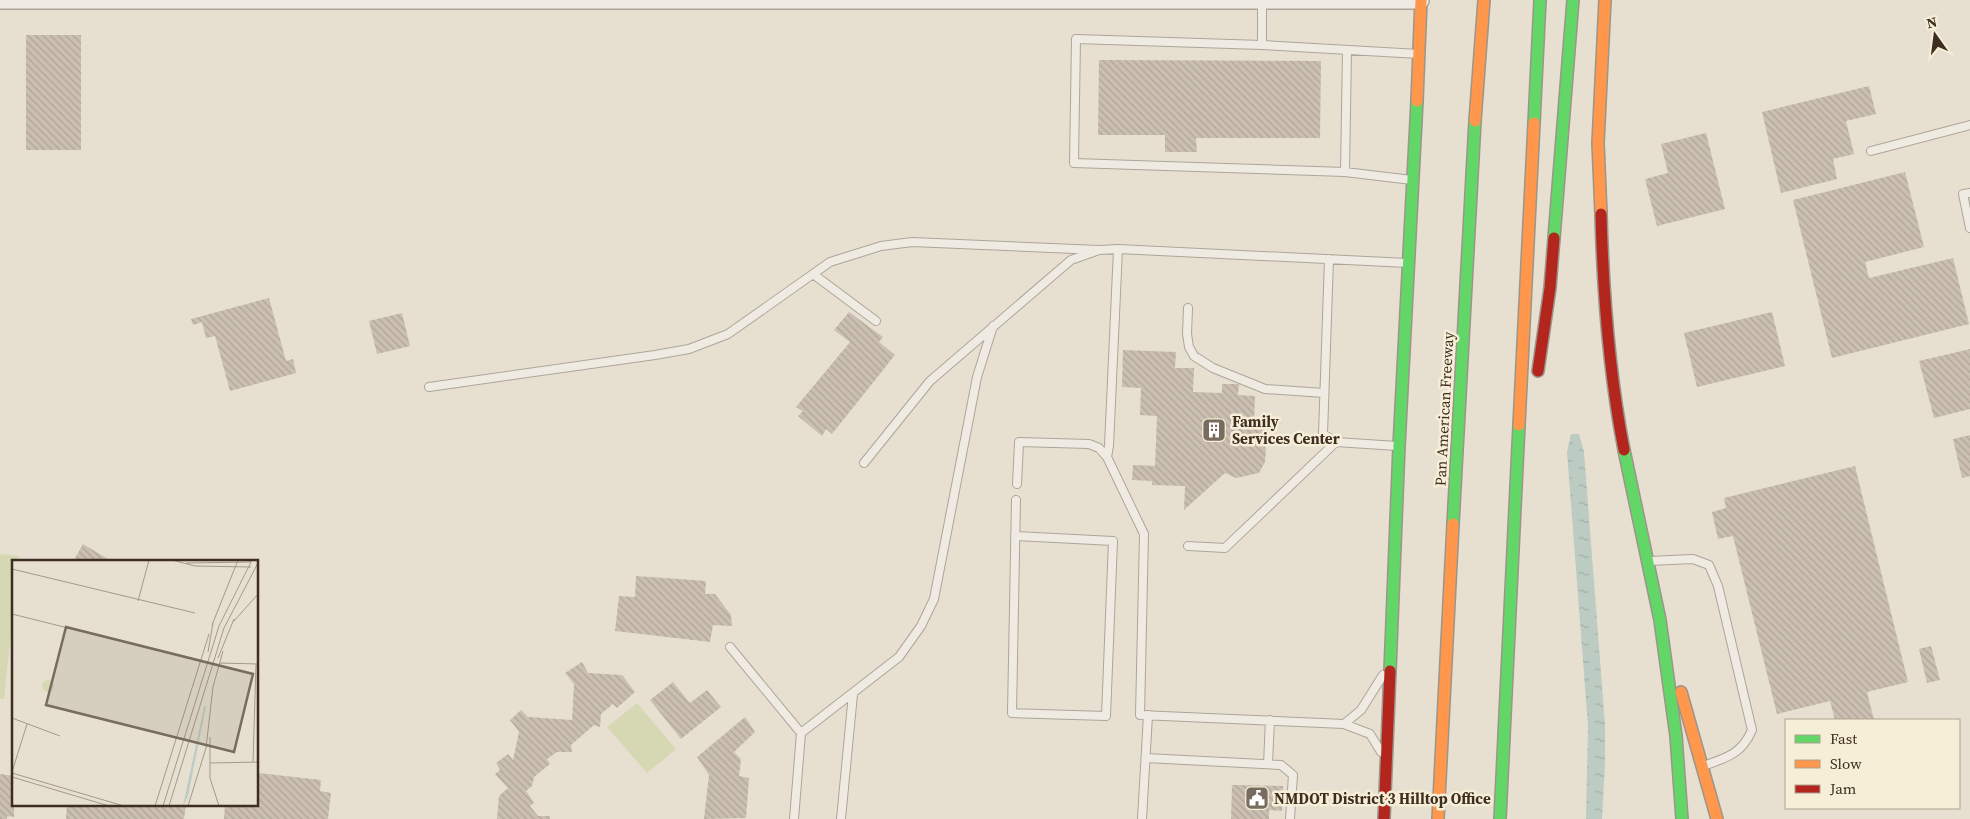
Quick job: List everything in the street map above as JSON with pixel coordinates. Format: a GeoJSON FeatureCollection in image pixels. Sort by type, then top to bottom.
{"type":"FeatureCollection","features":[{"type":"Feature","properties":{"kind":"main road","name":"Pan American Freeway"},"geometry":{"type":"LineString","coordinates":[[1438,819],[1473,143],[1484,0]]}},
{"type":"Feature","properties":{"kind":"main road"},"geometry":{"type":"LineString","coordinates":[[1500,819],[1540,0]]}},
{"type":"Feature","properties":{"kind":"main road"},"geometry":{"type":"LineString","coordinates":[[1536,383],[1550,288],[1573,0]]}},
{"type":"Feature","properties":{"kind":"main road"},"geometry":{"type":"LineString","coordinates":[[1605,0],[1598,142],[1601,228],[1608,330],[1618,421],[1660,620],[1717,819]]}},
{"type":"Feature","properties":{"kind":"main road"},"geometry":{"type":"LineString","coordinates":[[1384,819],[1399,446],[1410,263],[1421,1]]}},
{"type":"Feature","properties":{"kind":"main road"},"geometry":{"type":"LineString","coordinates":[[1469,48],[1473,143]]}},
{"type":"Feature","properties":{"kind":"main road"},"geometry":{"type":"LineString","coordinates":[[1516,516],[1532,411]]}},
{"type":"Feature","properties":{"kind":"main road"},"geometry":{"type":"LineString","coordinates":[[1660,620],[1676,736],[1682,819]]}},
{"type":"Feature","properties":{"kind":"street"},"geometry":{"type":"LineString","coordinates":[[0,1],[1421,1]]}},
{"type":"Feature","properties":{"kind":"lane"},"geometry":{"type":"LineString","coordinates":[[1262,1],[1262,45]]}},
{"type":"Feature","properties":{"kind":"lane"},"geometry":{"type":"LineString","coordinates":[[1414,180],[1345,172],[1074,163],[1076,39],[1262,45],[1419,54]]}},
{"type":"Feature","properties":{"kind":"lane"},"geometry":{"type":"LineString","coordinates":[[1345,172],[1347,50]]}},
{"type":"Feature","properties":{"kind":"lane"},"geometry":{"type":"LineString","coordinates":[[1871,152],[1970,125]]}},
{"type":"Feature","properties":{"kind":"lane"},"geometry":{"type":"LineString","coordinates":[[1970,193],[1963,194],[1970,228]]}},
{"type":"Feature","properties":{"kind":"lane"},"geometry":{"type":"LineString","coordinates":[[429,387],[655,355],[689,348],[728,334],[830,262],[881,246],[912,242],[1099,250],[1118,249],[1410,263]]}},
{"type":"Feature","properties":{"kind":"lane"},"geometry":{"type":"LineString","coordinates":[[1107,457],[1118,249]]}},
{"type":"Feature","properties":{"kind":"lane"},"geometry":{"type":"LineString","coordinates":[[864,463],[930,381],[1071,260],[1099,250]]}},
{"type":"Feature","properties":{"kind":"lane"},"geometry":{"type":"LineString","coordinates":[[1329,259],[1323,434],[1336,442],[1399,446]]}},
{"type":"Feature","properties":{"kind":"lane"},"geometry":{"type":"LineString","coordinates":[[813,274],[876,321]]}},
{"type":"Feature","properties":{"kind":"lane"},"geometry":{"type":"LineString","coordinates":[[1188,308],[1186,334],[1189,347],[1194,356],[1213,368],[1265,389],[1324,393]]}},
{"type":"Feature","properties":{"kind":"lane"},"geometry":{"type":"LineString","coordinates":[[801,733],[854,694],[899,657],[922,626],[934,599],[977,378],[993,326]]}},
{"type":"Feature","properties":{"kind":"lane"},"geometry":{"type":"LineString","coordinates":[[1017,484],[1019,442],[1089,444],[1099,448],[1107,457],[1144,534],[1140,715],[1344,724],[1370,734],[1386,760]]}},
{"type":"Feature","properties":{"kind":"lane"},"geometry":{"type":"LineString","coordinates":[[1188,546],[1225,548],[1336,442]]}},
{"type":"Feature","properties":{"kind":"lane"},"geometry":{"type":"LineString","coordinates":[[1015,536],[1113,541],[1106,716],[1012,713],[1015,536],[1016,500]]}},
{"type":"Feature","properties":{"kind":"lane"},"geometry":{"type":"LineString","coordinates":[[1647,562],[1693,559],[1709,566],[1718,586],[1752,730],[1746,744],[1735,752],[1702,766]]}},
{"type":"Feature","properties":{"kind":"lane"},"geometry":{"type":"LineString","coordinates":[[730,647],[801,733],[794,819]]}},
{"type":"Feature","properties":{"kind":"lane"},"geometry":{"type":"LineString","coordinates":[[1344,724],[1361,710],[1391,662]]}},
{"type":"Feature","properties":{"kind":"lane"},"geometry":{"type":"LineString","coordinates":[[841,819],[854,694]]}},
{"type":"Feature","properties":{"kind":"lane"},"geometry":{"type":"LineString","coordinates":[[1142,819],[1148,715]]}},
{"type":"Feature","properties":{"kind":"lane"},"geometry":{"type":"LineString","coordinates":[[1268,764],[1270,720]]}},
{"type":"Feature","properties":{"kind":"lane"},"geometry":{"type":"LineString","coordinates":[[1146,758],[1281,765],[1293,775],[1290,819]]}},
{"type":"Feature","properties":{"kind":"green space"},"geometry":{"type":"Polygon","coordinates":[[[0,554],[19,556],[19,560],[12,560],[12,625],[4,699],[0,699],[0,554]]]}},
{"type":"Feature","properties":{"kind":"green space"},"geometry":{"type":"Polygon","coordinates":[[[637,703],[676,749],[647,773],[607,727],[637,703]]]}},
{"type":"Feature","properties":{"kind":"water"},"geometry":{"type":"Polygon","coordinates":[[[1571,434],[1579,434],[1584,452],[1605,725],[1602,819],[1586,819],[1588,726],[1567,452],[1571,434]]]}},
{"type":"Feature","properties":{"kind":"building"},"geometry":{"type":"Polygon","coordinates":[[[26,35],[81,35],[81,150],[26,150],[26,35]]]}},
{"type":"Feature","properties":{"kind":"building"},"geometry":{"type":"Polygon","coordinates":[[[1099,60],[1321,61],[1320,138],[1196,138],[1197,152],[1165,152],[1165,135],[1098,135],[1099,60]]]}},
{"type":"Feature","properties":{"kind":"building"},"geometry":{"type":"Polygon","coordinates":[[[1869,86],[1876,114],[1846,121],[1854,154],[1833,159],[1837,179],[1781,193],[1762,112],[1869,86]]]}},
{"type":"Feature","properties":{"kind":"building"},"geometry":{"type":"Polygon","coordinates":[[[1706,133],[1725,209],[1657,226],[1645,179],[1668,173],[1661,144],[1706,133]]]}},
{"type":"Feature","properties":{"kind":"building"},"geometry":{"type":"Polygon","coordinates":[[[1905,172],[1924,247],[1865,262],[1869,278],[1953,258],[1969,324],[1832,358],[1793,200],[1905,172]]]}},
{"type":"Feature","properties":{"kind":"building"},"geometry":{"type":"Polygon","coordinates":[[[269,298],[286,361],[293,359],[296,373],[230,391],[215,336],[206,338],[202,322],[193,325],[191,319],[269,298]]]}},
{"type":"Feature","properties":{"kind":"building"},"geometry":{"type":"Polygon","coordinates":[[[849,312],[883,337],[879,342],[895,355],[832,434],[826,429],[822,436],[798,416],[803,411],[796,407],[850,342],[834,330],[849,312]]]}},
{"type":"Feature","properties":{"kind":"building"},"geometry":{"type":"Polygon","coordinates":[[[1772,312],[1785,366],[1697,387],[1684,333],[1772,312]]]}},
{"type":"Feature","properties":{"kind":"building"},"geometry":{"type":"Polygon","coordinates":[[[402,313],[410,346],[377,354],[369,321],[402,313]]]}},
{"type":"Feature","properties":{"kind":"building"},"geometry":{"type":"Polygon","coordinates":[[[1970,349],[1970,409],[1934,418],[1919,361],[1970,349]]]}},
{"type":"Feature","properties":{"kind":"building","name":"Family Services Center"},"geometry":{"type":"Polygon","coordinates":[[[1123,350],[1176,352],[1175,368],[1194,368],[1193,392],[1222,393],[1222,384],[1239,384],[1238,395],[1255,396],[1254,421],[1281,422],[1263,439],[1266,450],[1265,462],[1259,473],[1236,478],[1225,473],[1184,510],[1185,486],[1152,485],[1152,481],[1132,480],[1133,465],[1155,466],[1157,416],[1140,415],[1141,388],[1122,387],[1123,350]]]}},
{"type":"Feature","properties":{"kind":"building"},"geometry":{"type":"Polygon","coordinates":[[[1970,435],[1970,476],[1962,478],[1953,439],[1970,435]]]}},
{"type":"Feature","properties":{"kind":"building"},"geometry":{"type":"Polygon","coordinates":[[[1855,466],[1908,682],[1867,692],[1874,719],[1835,719],[1830,701],[1777,714],[1733,536],[1718,539],[1712,512],[1726,508],[1724,498],[1855,466]]]}},
{"type":"Feature","properties":{"kind":"building"},"geometry":{"type":"Polygon","coordinates":[[[83,544],[110,560],[74,560],[83,544]]]}},
{"type":"Feature","properties":{"kind":"building"},"geometry":{"type":"Polygon","coordinates":[[[636,576],[706,581],[705,594],[715,594],[731,615],[732,626],[713,625],[710,642],[615,631],[619,596],[635,597],[636,576]]]}},
{"type":"Feature","properties":{"kind":"building"},"geometry":{"type":"Polygon","coordinates":[[[1931,646],[1940,680],[1927,683],[1919,649],[1931,646]]]}},
{"type":"Feature","properties":{"kind":"building"},"geometry":{"type":"Polygon","coordinates":[[[582,662],[588,673],[622,675],[635,692],[617,708],[613,704],[601,714],[600,727],[594,725],[571,745],[572,752],[557,752],[547,759],[550,764],[534,777],[532,786],[526,791],[534,803],[530,806],[538,816],[550,816],[550,819],[497,819],[499,796],[508,788],[495,774],[500,770],[496,763],[508,754],[513,760],[519,732],[510,720],[521,710],[528,717],[572,720],[574,684],[565,673],[582,662]]]}},
{"type":"Feature","properties":{"kind":"building"},"geometry":{"type":"Polygon","coordinates":[[[673,682],[690,703],[707,690],[721,707],[681,739],[650,700],[673,682]]]}},
{"type":"Feature","properties":{"kind":"building"},"geometry":{"type":"Polygon","coordinates":[[[745,717],[755,732],[734,752],[741,759],[739,776],[749,778],[746,818],[704,819],[709,775],[697,757],[745,717]]]}},
{"type":"Feature","properties":{"kind":"building"},"geometry":{"type":"Polygon","coordinates":[[[259,773],[321,780],[320,791],[331,793],[328,819],[224,819],[225,806],[259,806],[259,773]]]}},
{"type":"Feature","properties":{"kind":"building"},"geometry":{"type":"Polygon","coordinates":[[[0,774],[12,776],[14,817],[7,816],[7,819],[0,819],[0,774]]]}},
{"type":"Feature","properties":{"kind":"building","name":"NMDOT District 3 Hilltop Office"},"geometry":{"type":"Polygon","coordinates":[[[1232,785],[1283,786],[1282,811],[1269,810],[1269,819],[1231,819],[1232,785]]]}},
{"type":"Feature","properties":{"kind":"building"},"geometry":{"type":"Polygon","coordinates":[[[67,806],[186,806],[184,819],[66,819],[67,806]]]}},
{"type":"Feature","properties":{"kind":"traffic: fast"},"geometry":{"type":"LineString","coordinates":[[1534,123],[1540,0]]}},
{"type":"Feature","properties":{"kind":"traffic: fast"},"geometry":{"type":"LineString","coordinates":[[1554,238],[1573,0]]}},
{"type":"Feature","properties":{"kind":"traffic: fast"},"geometry":{"type":"LineString","coordinates":[[1390,671],[1399,446],[1417,101]]}},
{"type":"Feature","properties":{"kind":"traffic: fast"},"geometry":{"type":"LineString","coordinates":[[1453,524],[1475,121]]}},
{"type":"Feature","properties":{"kind":"traffic: fast"},"geometry":{"type":"LineString","coordinates":[[1500,819],[1519,425]]}},
{"type":"Feature","properties":{"kind":"traffic: fast"},"geometry":{"type":"LineString","coordinates":[[1624,450],[1660,620],[1676,736],[1682,819]]}},
{"type":"Feature","properties":{"kind":"traffic: slow"},"geometry":{"type":"LineString","coordinates":[[1417,101],[1421,0]]}},
{"type":"Feature","properties":{"kind":"traffic: slow"},"geometry":{"type":"LineString","coordinates":[[1475,121],[1484,0]]}},
{"type":"Feature","properties":{"kind":"traffic: slow"},"geometry":{"type":"LineString","coordinates":[[1601,214],[1598,143],[1605,0]]}},
{"type":"Feature","properties":{"kind":"traffic: slow"},"geometry":{"type":"LineString","coordinates":[[1519,425],[1534,123]]}},
{"type":"Feature","properties":{"kind":"traffic: slow"},"geometry":{"type":"LineString","coordinates":[[1438,819],[1453,524]]}},
{"type":"Feature","properties":{"kind":"traffic: slow"},"geometry":{"type":"LineString","coordinates":[[1681,692],[1717,819]]}},
{"type":"Feature","properties":{"kind":"traffic: jam"},"geometry":{"type":"LineString","coordinates":[[1601,214],[1608,333],[1614,392],[1624,450]]}},
{"type":"Feature","properties":{"kind":"traffic: jam"},"geometry":{"type":"LineString","coordinates":[[1538,371],[1550,288],[1554,238]]}},
{"type":"Feature","properties":{"kind":"traffic: jam"},"geometry":{"type":"LineString","coordinates":[[1384,819],[1390,671]]}},
{"type":"Feature","properties":{"kind":"place","name":"Family Services Center"},"geometry":{"type":"Point","coordinates":[1214,430]}},
{"type":"Feature","properties":{"kind":"place","name":"NMDOT District 3 Hilltop Office"},"geometry":{"type":"Point","coordinates":[1257,798]}}]}
